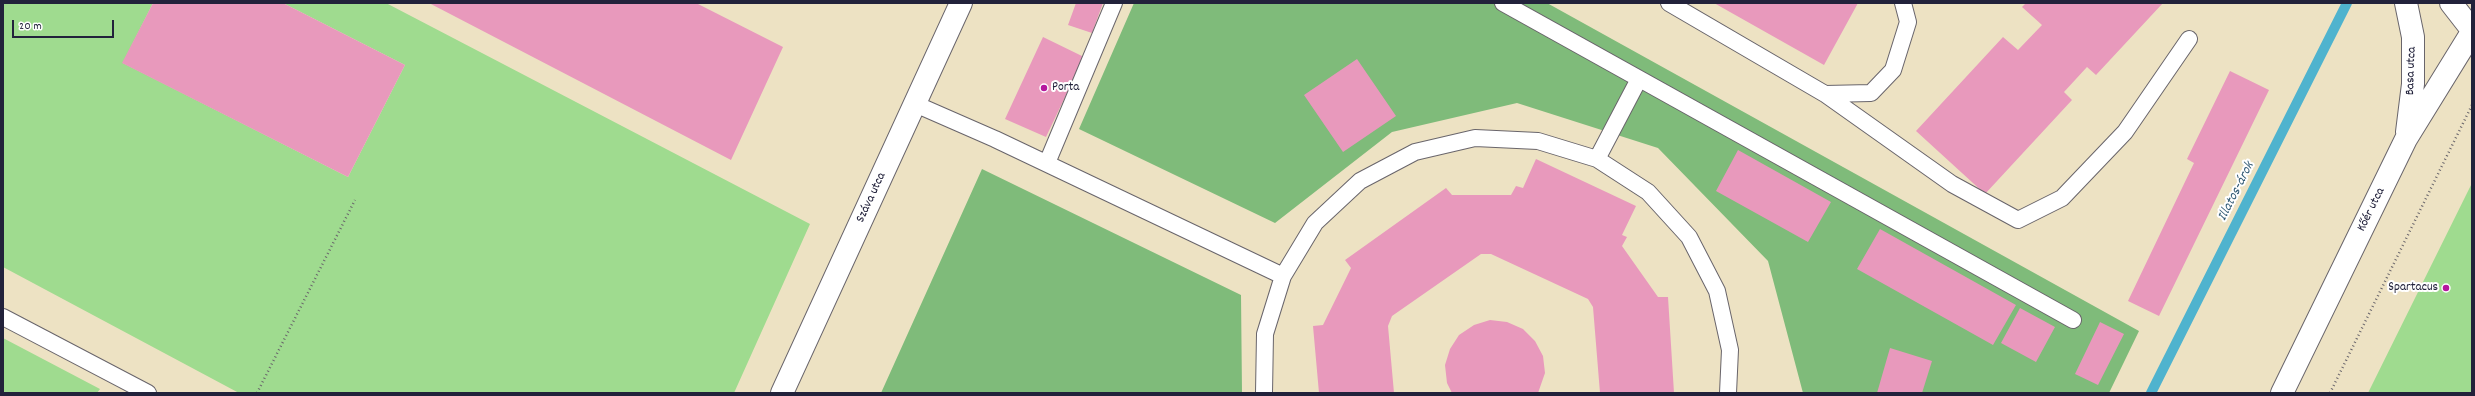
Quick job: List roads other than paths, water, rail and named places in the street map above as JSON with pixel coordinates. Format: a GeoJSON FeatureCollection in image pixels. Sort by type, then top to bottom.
{"type":"FeatureCollection","features":[{"type":"Feature","properties":{"kind":"street","name":"Száva utca"},"geometry":{"type":"LineString","coordinates":[[782,393],[961,3]]}},
{"type":"Feature","properties":{"kind":"street","name":"Basa utca"},"geometry":{"type":"LineString","coordinates":[[2406,3],[2413,37],[2413,84],[2406,139]]}},
{"type":"Feature","properties":{"kind":"street"},"geometry":{"type":"LineString","coordinates":[[2451,3],[2472,31]]}},
{"type":"Feature","properties":{"kind":"street","name":"Kőér utca"},"geometry":{"type":"LineString","coordinates":[[2282,393],[2406,139],[2472,31]]}},
{"type":"Feature","properties":{"kind":"lane"},"geometry":{"type":"LineString","coordinates":[[1047,164],[1114,3]]}},
{"type":"Feature","properties":{"kind":"lane"},"geometry":{"type":"LineString","coordinates":[[1503,3],[2073,320]]}},
{"type":"Feature","properties":{"kind":"lane"},"geometry":{"type":"LineString","coordinates":[[1669,3],[1825,94],[1952,184],[2018,220],[2062,198],[2125,132],[2189,39]]}},
{"type":"Feature","properties":{"kind":"lane"},"geometry":{"type":"LineString","coordinates":[[1825,94],[1871,93],[1893,70],[1908,22],[1903,3]]}},
{"type":"Feature","properties":{"kind":"lane"},"geometry":{"type":"LineString","coordinates":[[1597,160],[1639,79]]}},
{"type":"Feature","properties":{"kind":"lane"},"geometry":{"type":"LineString","coordinates":[[915,104],[1047,164],[1283,276]]}},
{"type":"Feature","properties":{"kind":"lane"},"geometry":{"type":"LineString","coordinates":[[1264,393],[1265,334],[1283,276],[1315,223],[1360,180],[1415,152],[1476,138],[1483,138],[1538,141],[1597,160],[1648,192],[1689,237],[1717,291],[1730,350],[1728,393]]}},
{"type":"Feature","properties":{"kind":"lane"},"geometry":{"type":"LineString","coordinates":[[3,317],[148,393]]}},
{"type":"Feature","properties":{"kind":"waterway","name":"Illatos-árok"},"geometry":{"type":"LineString","coordinates":[[2151,393],[2347,3]]}},
{"type":"Feature","properties":{"kind":"place","name":"Porta"},"geometry":{"type":"Point","coordinates":[1044,88]}},
{"type":"Feature","properties":{"kind":"place","name":"Spartacus"},"geometry":{"type":"Point","coordinates":[2446,288]}}]}
